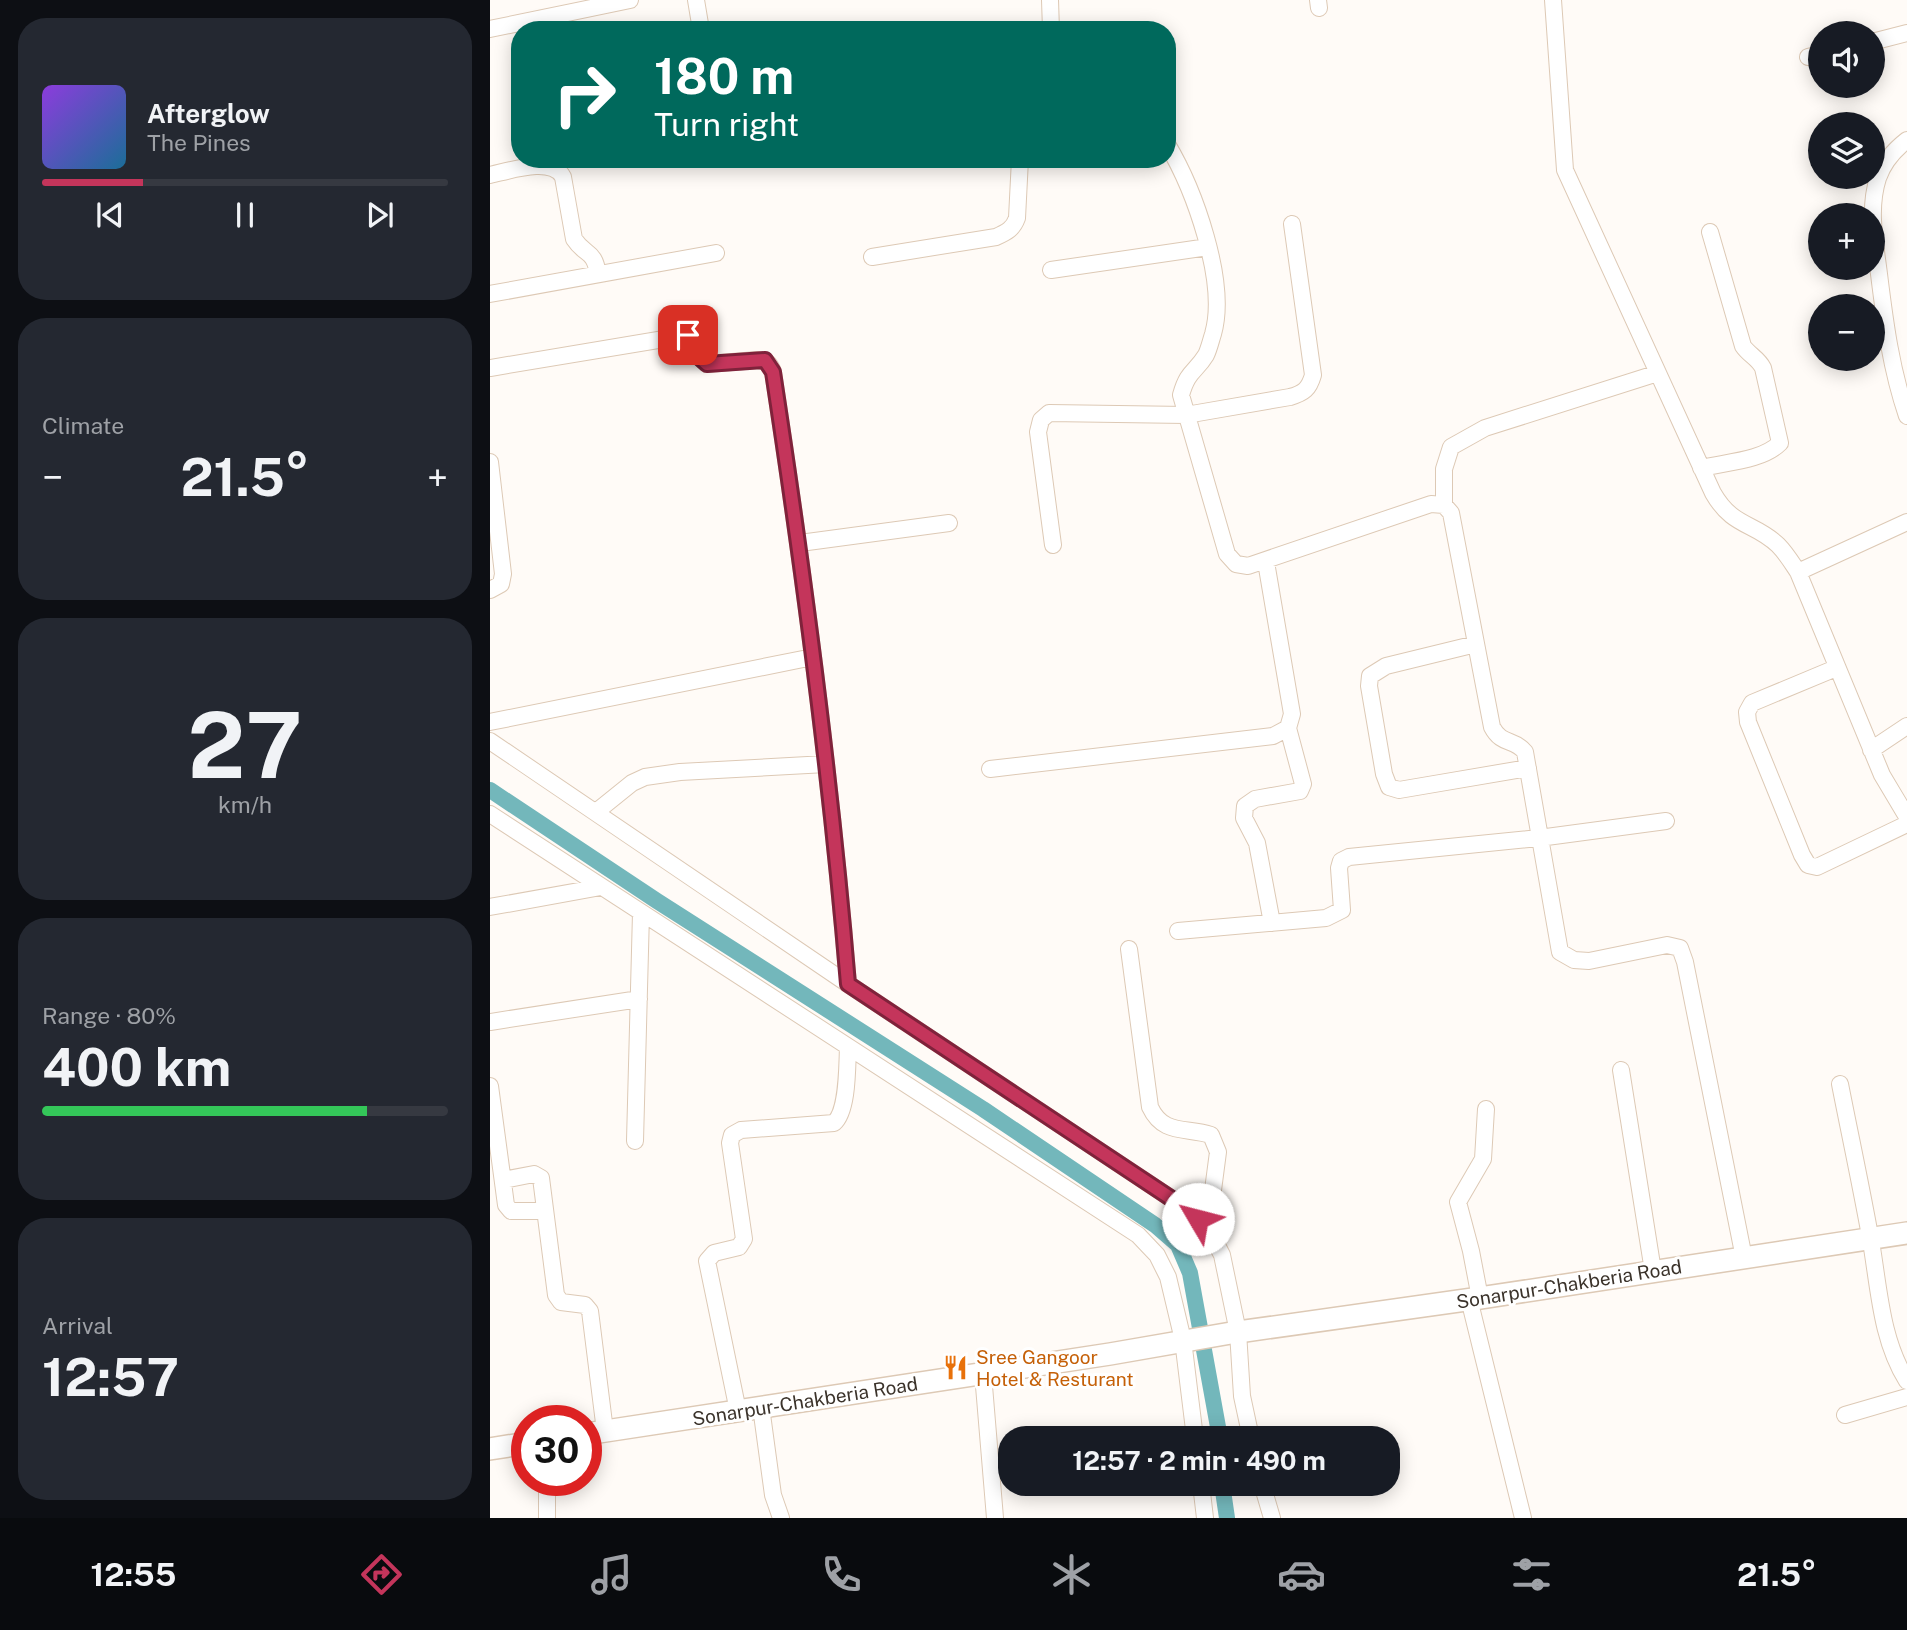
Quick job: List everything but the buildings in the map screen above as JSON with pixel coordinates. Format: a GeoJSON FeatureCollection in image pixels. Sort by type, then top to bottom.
{"type":"FeatureCollection","features":[{"type":"Feature","properties":{"kind":"main road","name":"Sonarpur-Chakberia Road"},"geometry":{"type":"LineString","coordinates":[[602,1432],[1110,1354],[1234,1332],[1475,1299],[1907,1233]]}},
{"type":"Feature","properties":{"kind":"main road"},"geometry":{"type":"LineString","coordinates":[[490,1449],[511,1446]]}},
{"type":"Feature","properties":{"kind":"street"},"geometry":{"type":"LineString","coordinates":[[529,21],[630,0]]}},
{"type":"Feature","properties":{"kind":"street"},"geometry":{"type":"LineString","coordinates":[[696,0],[700,21]]}},
{"type":"Feature","properties":{"kind":"street"},"geometry":{"type":"LineString","coordinates":[[1050,0],[1051,21]]}},
{"type":"Feature","properties":{"kind":"street"},"geometry":{"type":"LineString","coordinates":[[1553,0],[1565,170],[1722,509],[1776,543],[1798,572],[1882,775],[1907,817]]}},
{"type":"Feature","properties":{"kind":"street"},"geometry":{"type":"LineString","coordinates":[[490,29],[511,25]]}},
{"type":"Feature","properties":{"kind":"street"},"geometry":{"type":"LineString","coordinates":[[1885,38],[1907,33]]}},
{"type":"Feature","properties":{"kind":"street"},"geometry":{"type":"LineString","coordinates":[[1907,140],[1885,161],[1878,179],[1873,228],[1891,363],[1907,416]]}},
{"type":"Feature","properties":{"kind":"street"},"geometry":{"type":"LineString","coordinates":[[1176,163],[1195,203],[1208,247],[1216,305],[1214,331],[1206,354],[1186,377],[1181,395],[1227,554],[1236,564],[1248,566],[1266,562],[1431,505],[1444,505]]}},
{"type":"Feature","properties":{"kind":"street"},"geometry":{"type":"LineString","coordinates":[[490,175],[529,168]]}},
{"type":"Feature","properties":{"kind":"street"},"geometry":{"type":"LineString","coordinates":[[556,168],[563,177],[574,239],[578,246],[592,254],[596,260],[598,274]]}},
{"type":"Feature","properties":{"kind":"street"},"geometry":{"type":"LineString","coordinates":[[872,257],[996,237],[1008,232],[1017,218],[1020,168]]}},
{"type":"Feature","properties":{"kind":"street"},"geometry":{"type":"LineString","coordinates":[[1053,545],[1038,432],[1041,420],[1049,412],[1186,415],[1303,394],[1310,386],[1313,375],[1292,224]]}},
{"type":"Feature","properties":{"kind":"street"},"geometry":{"type":"LineString","coordinates":[[1701,468],[1763,454],[1780,443],[1763,368],[1759,360],[1743,346],[1710,232]]}},
{"type":"Feature","properties":{"kind":"street"},"geometry":{"type":"LineString","coordinates":[[1051,270],[1208,247]]}},
{"type":"Feature","properties":{"kind":"street"},"geometry":{"type":"LineString","coordinates":[[490,294],[716,253]]}},
{"type":"Feature","properties":{"kind":"street"},"geometry":{"type":"LineString","coordinates":[[490,368],[688,335],[693,338],[698,356],[707,364],[765,360],[773,372],[800,543],[827,764],[848,984]]}},
{"type":"Feature","properties":{"kind":"street"},"geometry":{"type":"LineString","coordinates":[[1658,373],[1485,428],[1451,447],[1444,469],[1444,505],[1451,513],[1492,727],[1497,737],[1519,744],[1525,752],[1560,952],[1574,960],[1589,961],[1667,945],[1680,948],[1744,1258]]}},
{"type":"Feature","properties":{"kind":"street"},"geometry":{"type":"LineString","coordinates":[[490,462],[503,573],[501,584],[490,590]]}},
{"type":"Feature","properties":{"kind":"street"},"geometry":{"type":"LineString","coordinates":[[1798,572],[1907,522]]}},
{"type":"Feature","properties":{"kind":"street"},"geometry":{"type":"LineString","coordinates":[[800,543],[949,523]]}},
{"type":"Feature","properties":{"kind":"street"},"geometry":{"type":"LineString","coordinates":[[1266,562],[1292,714],[1288,728],[1303,784],[1300,791],[1255,799],[1245,806],[1244,818],[1257,843],[1272,923]]}},
{"type":"Feature","properties":{"kind":"street"},"geometry":{"type":"LineString","coordinates":[[1476,644],[1386,666],[1370,676],[1369,686],[1384,774],[1390,787],[1399,790],[1528,768]]}},
{"type":"Feature","properties":{"kind":"street"},"geometry":{"type":"LineString","coordinates":[[490,722],[813,657]]}},
{"type":"Feature","properties":{"kind":"street"},"geometry":{"type":"LineString","coordinates":[[1836,668],[1764,697],[1752,703],[1747,712],[1748,722],[1802,855],[1808,865],[1817,867],[1907,824]]}},
{"type":"Feature","properties":{"kind":"street"},"geometry":{"type":"LineString","coordinates":[[1871,750],[1907,726]]}},
{"type":"Feature","properties":{"kind":"street"},"geometry":{"type":"LineString","coordinates":[[990,769],[1273,736],[1288,728]]}},
{"type":"Feature","properties":{"kind":"street"},"geometry":{"type":"LineString","coordinates":[[490,741],[848,984],[1187,1209],[1208,1228],[1222,1255],[1248,1426]]}},
{"type":"Feature","properties":{"kind":"street"},"geometry":{"type":"LineString","coordinates":[[596,812],[632,783],[645,777],[680,772],[827,764]]}},
{"type":"Feature","properties":{"kind":"street"},"geometry":{"type":"LineString","coordinates":[[490,814],[1138,1235],[1157,1255],[1168,1277],[1186,1340],[1194,1426]]}},
{"type":"Feature","properties":{"kind":"street"},"geometry":{"type":"LineString","coordinates":[[1178,930],[1326,918],[1337,914],[1342,910],[1339,868],[1341,861],[1349,857],[1539,838],[1666,821]]}},
{"type":"Feature","properties":{"kind":"street"},"geometry":{"type":"LineString","coordinates":[[490,907],[601,887]]}},
{"type":"Feature","properties":{"kind":"street"},"geometry":{"type":"LineString","coordinates":[[635,1141],[642,913]]}},
{"type":"Feature","properties":{"kind":"street"},"geometry":{"type":"LineString","coordinates":[[1129,949],[1150,1107],[1154,1116],[1168,1127],[1211,1135],[1216,1143],[1218,1152],[1208,1228]]}},
{"type":"Feature","properties":{"kind":"street"},"geometry":{"type":"LineString","coordinates":[[490,1022],[639,999]]}},
{"type":"Feature","properties":{"kind":"street"},"geometry":{"type":"LineString","coordinates":[[738,1411],[707,1261],[714,1253],[739,1247],[744,1239],[730,1143],[732,1135],[741,1130],[834,1123],[840,1118],[843,1108],[848,1048]]}},
{"type":"Feature","properties":{"kind":"street"},"geometry":{"type":"LineString","coordinates":[[1621,1070],[1653,1271]]}},
{"type":"Feature","properties":{"kind":"street"},"geometry":{"type":"LineString","coordinates":[[1840,1084],[1871,1238],[1884,1321],[1898,1366],[1907,1381]]}},
{"type":"Feature","properties":{"kind":"street"},"geometry":{"type":"LineString","coordinates":[[490,1086],[506,1205],[511,1210],[545,1211]]}},
{"type":"Feature","properties":{"kind":"street"},"geometry":{"type":"LineString","coordinates":[[1486,1109],[1483,1159],[1458,1202],[1471,1251],[1475,1299],[1523,1518]]}},
{"type":"Feature","properties":{"kind":"street"},"geometry":{"type":"LineString","coordinates":[[503,1180],[534,1174],[541,1178],[556,1295],[561,1302],[585,1305],[590,1311],[595,1405]]}},
{"type":"Feature","properties":{"kind":"street"},"geometry":{"type":"LineString","coordinates":[[983,1374],[995,1518]]}},
{"type":"Feature","properties":{"kind":"street"},"geometry":{"type":"LineString","coordinates":[[1845,1415],[1907,1397]]}},
{"type":"Feature","properties":{"kind":"street"},"geometry":{"type":"LineString","coordinates":[[761,1408],[773,1495],[781,1518]]}},
{"type":"Feature","properties":{"kind":"street"},"geometry":{"type":"LineString","coordinates":[[547,1496],[547,1518]]}},
{"type":"Feature","properties":{"kind":"street"},"geometry":{"type":"LineString","coordinates":[[1202,1496],[1205,1518]]}},
{"type":"Feature","properties":{"kind":"street"},"geometry":{"type":"LineString","coordinates":[[1266,1496],[1272,1518]]}},
{"type":"Feature","properties":{"kind":"waterway"},"geometry":{"type":"LineString","coordinates":[[490,790],[657,901],[983,1109],[1155,1225],[1178,1245],[1190,1273],[1218,1426]]}},
{"type":"Feature","properties":{"kind":"waterway"},"geometry":{"type":"LineString","coordinates":[[1224,1496],[1227,1518]]}},
{"type":"Feature","properties":{"kind":"place","name":"Sree Gangoor Hotel & Resturant"},"geometry":{"type":"Point","coordinates":[956,1368]}},
{"type":"Feature","properties":{"kind":"route"},"geometry":{"type":"LineString","coordinates":[[688,335],[693,338],[698,356],[707,364],[765,360],[771,365],[773,372],[800,543],[827,764],[848,984],[1187,1209],[1198,1219]]}}]}
